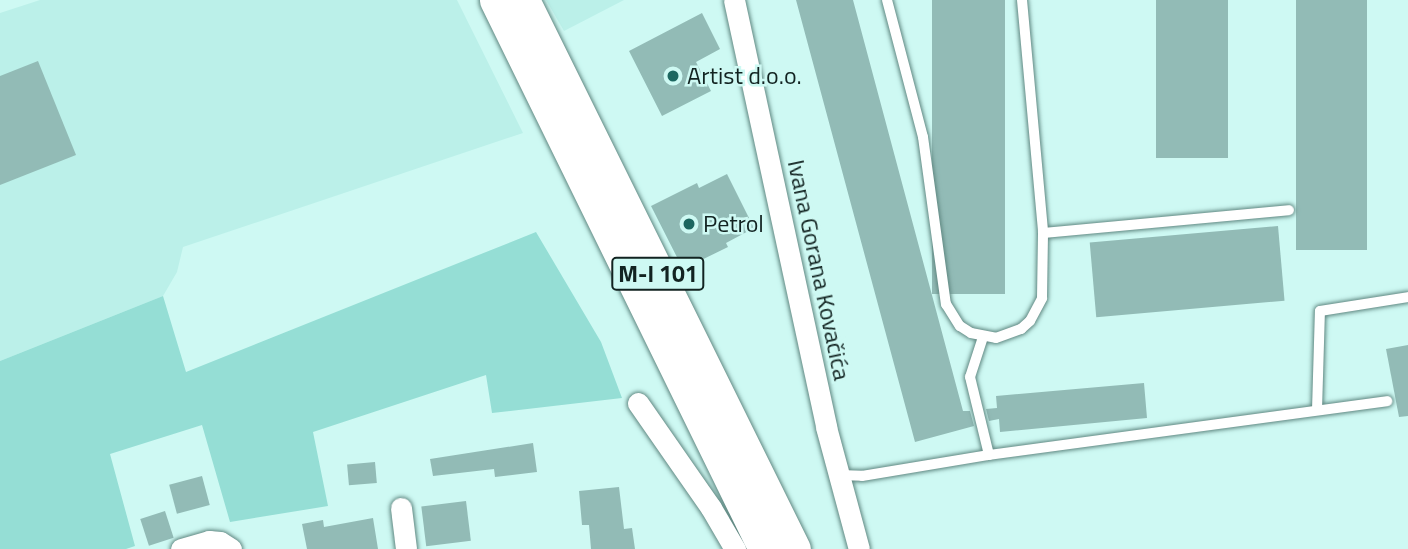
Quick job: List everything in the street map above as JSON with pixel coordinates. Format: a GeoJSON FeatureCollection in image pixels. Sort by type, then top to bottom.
{"type":"FeatureCollection","features":[{"type":"Feature","properties":{"kind":"main road","name":"M-I 101"},"geometry":{"type":"LineString","coordinates":[[496,0],[765,549]]}},
{"type":"Feature","properties":{"kind":"main road","name":"M-I 101"},"geometry":{"type":"LineString","coordinates":[[523,0],[794,549]]}},
{"type":"Feature","properties":{"kind":"street","name":"Ivana Gorana Kovačića"},"geometry":{"type":"LineString","coordinates":[[734,0],[839,475],[859,549]]}},
{"type":"Feature","properties":{"kind":"street"},"geometry":{"type":"LineString","coordinates":[[638,403],[711,508],[735,549]]}},
{"type":"Feature","properties":{"kind":"street"},"geometry":{"type":"LineString","coordinates":[[401,508],[406,549]]}},
{"type":"Feature","properties":{"kind":"street"},"geometry":{"type":"LineString","coordinates":[[181,549],[209,541],[220,542],[231,549]]}},
{"type":"Feature","properties":{"kind":"lane"},"geometry":{"type":"LineString","coordinates":[[887,0],[923,137],[946,304],[960,326],[983,337],[996,338],[1021,330],[1038,310],[1042,298],[1043,233],[1022,0]]}},
{"type":"Feature","properties":{"kind":"lane"},"geometry":{"type":"LineString","coordinates":[[1043,233],[1289,210]]}},
{"type":"Feature","properties":{"kind":"lane"},"geometry":{"type":"LineString","coordinates":[[1317,410],[1320,311],[1408,297]]}},
{"type":"Feature","properties":{"kind":"lane"},"geometry":{"type":"LineString","coordinates":[[983,337],[970,377],[989,455]]}},
{"type":"Feature","properties":{"kind":"lane"},"geometry":{"type":"LineString","coordinates":[[839,475],[862,476],[989,455],[1387,401]]}},
{"type":"Feature","properties":{"kind":"shaded area"},"geometry":{"type":"Polygon","coordinates":[[[40,0],[457,0],[523,133],[183,247],[177,272],[163,296],[0,361],[0,13],[40,0]]]}},
{"type":"Feature","properties":{"kind":"shaded area"},"geometry":{"type":"Polygon","coordinates":[[[546,0],[624,0],[564,31],[546,0]]]}},
{"type":"Feature","properties":{"kind":"shaded area"},"geometry":{"type":"Polygon","coordinates":[[[536,232],[601,342],[622,398],[492,413],[486,375],[313,432],[328,506],[230,522],[202,425],[110,454],[135,546],[126,549],[0,549],[0,361],[163,296],[186,372],[536,232]]]}},
{"type":"Feature","properties":{"kind":"building"},"geometry":{"type":"Polygon","coordinates":[[[796,0],[853,0],[963,411],[970,411],[974,426],[915,442],[796,0]]]}},
{"type":"Feature","properties":{"kind":"building"},"geometry":{"type":"Polygon","coordinates":[[[932,0],[1005,0],[1005,294],[932,294],[932,0]]]}},
{"type":"Feature","properties":{"kind":"building"},"geometry":{"type":"Polygon","coordinates":[[[1156,0],[1228,0],[1228,158],[1156,158],[1156,0]]]}},
{"type":"Feature","properties":{"kind":"building"},"geometry":{"type":"Polygon","coordinates":[[[1296,0],[1367,0],[1367,250],[1296,250],[1296,0]]]}},
{"type":"Feature","properties":{"kind":"building","name":"Artist d.o.o."},"geometry":{"type":"Polygon","coordinates":[[[702,13],[720,49],[696,62],[711,91],[662,116],[629,51],[702,13]]]}},
{"type":"Feature","properties":{"kind":"building"},"geometry":{"type":"Polygon","coordinates":[[[38,61],[76,155],[0,185],[0,76],[38,61]]]}},
{"type":"Feature","properties":{"kind":"building","name":"Petrol"},"geometry":{"type":"Polygon","coordinates":[[[727,174],[754,228],[726,243],[728,247],[683,269],[651,206],[697,183],[699,188],[727,174]]]}},
{"type":"Feature","properties":{"kind":"building"},"geometry":{"type":"Polygon","coordinates":[[[1278,226],[1285,301],[1096,317],[1090,242],[1278,226]]]}},
{"type":"Feature","properties":{"kind":"building"},"geometry":{"type":"Polygon","coordinates":[[[1408,345],[1408,416],[1399,417],[1386,349],[1408,345]]]}},
{"type":"Feature","properties":{"kind":"building"},"geometry":{"type":"Polygon","coordinates":[[[1144,383],[1147,418],[1000,432],[999,419],[989,421],[986,409],[997,408],[996,396],[1144,383]]]}},
{"type":"Feature","properties":{"kind":"building"},"geometry":{"type":"Polygon","coordinates":[[[533,443],[537,472],[495,477],[494,469],[433,476],[430,459],[533,443]]]}},
{"type":"Feature","properties":{"kind":"building"},"geometry":{"type":"Polygon","coordinates":[[[375,462],[377,483],[349,485],[347,464],[375,462]]]}},
{"type":"Feature","properties":{"kind":"building"},"geometry":{"type":"Polygon","coordinates":[[[202,476],[210,505],[177,514],[169,485],[202,476]]]}},
{"type":"Feature","properties":{"kind":"building"},"geometry":{"type":"Polygon","coordinates":[[[619,487],[624,529],[632,528],[635,549],[591,549],[589,525],[582,525],[579,491],[619,487]]]}},
{"type":"Feature","properties":{"kind":"building"},"geometry":{"type":"Polygon","coordinates":[[[466,501],[471,541],[426,546],[421,506],[466,501]]]}},
{"type":"Feature","properties":{"kind":"building"},"geometry":{"type":"Polygon","coordinates":[[[165,511],[174,538],[149,546],[140,519],[165,511]]]}},
{"type":"Feature","properties":{"kind":"building"},"geometry":{"type":"Polygon","coordinates":[[[373,518],[378,549],[307,549],[302,524],[323,520],[324,527],[373,518]]]}},
{"type":"Feature","properties":{"kind":"place","name":"Artist d.o.o."},"geometry":{"type":"Point","coordinates":[673,76]}},
{"type":"Feature","properties":{"kind":"place","name":"Petrol"},"geometry":{"type":"Point","coordinates":[689,224]}}]}
